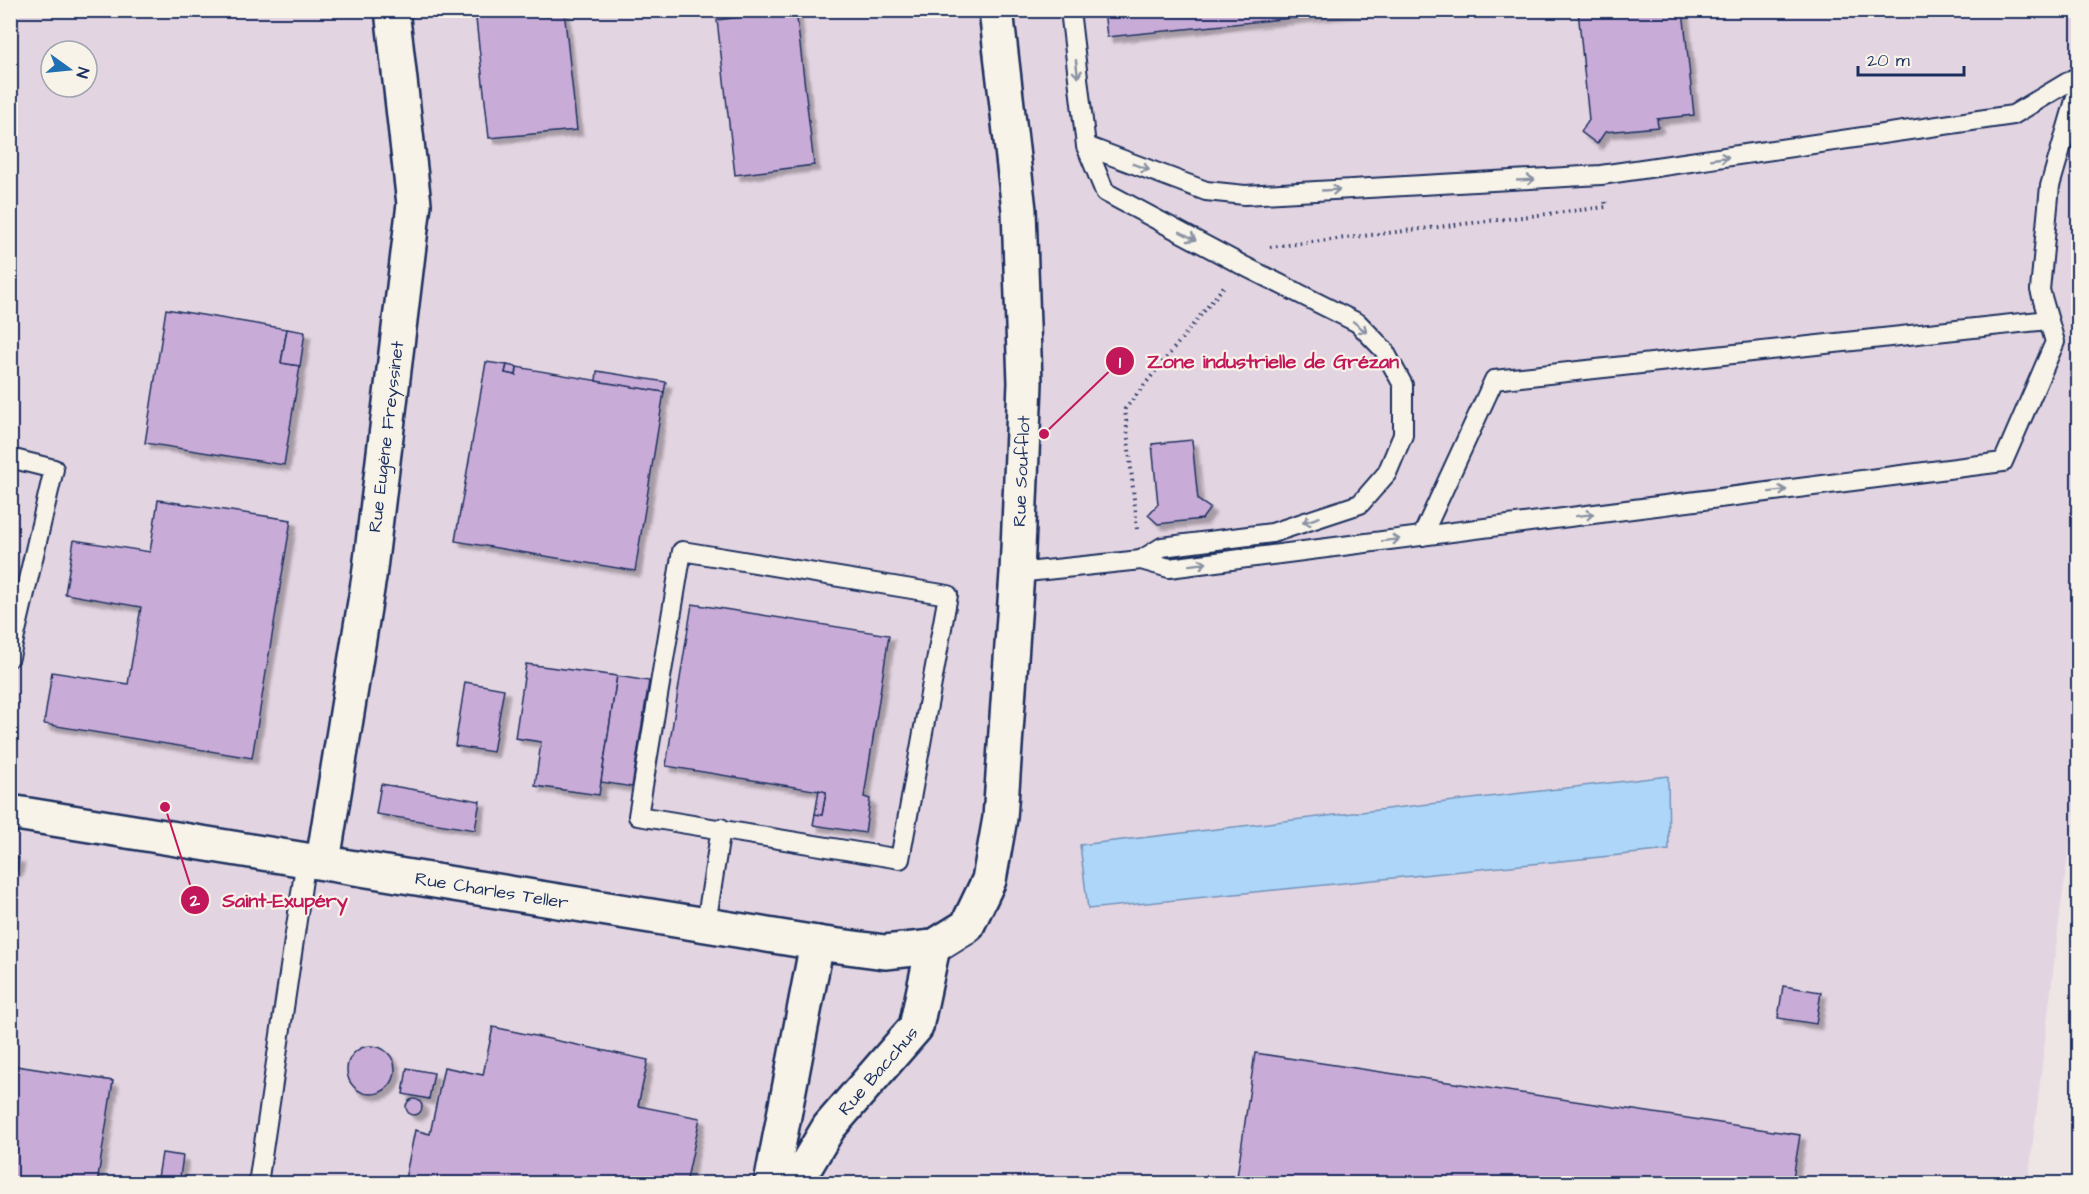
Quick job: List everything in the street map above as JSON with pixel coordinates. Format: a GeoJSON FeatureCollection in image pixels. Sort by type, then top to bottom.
{"type":"FeatureCollection","features":[{"type":"Feature","properties":{"kind":"street","name":"Rue Eugène Freyssinet"},"geometry":{"type":"LineString","coordinates":[[315,860],[369,577],[414,204],[392,10]]}},
{"type":"Feature","properties":{"kind":"street","name":"Rue Soufflot"},"geometry":{"type":"LineString","coordinates":[[967,926],[989,880],[1000,818],[1017,573],[1025,383],[1020,222],[996,10]]}},
{"type":"Feature","properties":{"kind":"street","name":"Rue Charles Teller"},"geometry":{"type":"LineString","coordinates":[[10,812],[817,943],[885,952],[933,947],[967,926]]}},
{"type":"Feature","properties":{"kind":"street"},"geometry":{"type":"LineString","coordinates":[[771,1184],[817,943]]}},
{"type":"Feature","properties":{"kind":"street","name":"Rue Bacchus"},"geometry":{"type":"LineString","coordinates":[[795,1184],[829,1127],[916,1027],[933,947]]}},
{"type":"Feature","properties":{"kind":"lane"},"geometry":{"type":"LineString","coordinates":[[1070,10],[1086,146],[1105,192],[1242,265],[1358,323],[1384,350],[1403,385],[1403,435],[1387,473],[1360,504],[1272,533],[1162,547],[1141,560]]}},
{"type":"Feature","properties":{"kind":"lane"},"geometry":{"type":"LineString","coordinates":[[1086,146],[1206,191],[1245,195],[1601,176],[2013,115],[2079,76]]}},
{"type":"Feature","properties":{"kind":"lane"},"geometry":{"type":"LineString","coordinates":[[1017,573],[1141,560],[1169,568],[2002,462],[2055,342],[2040,290],[2050,186],[2079,90]]}},
{"type":"Feature","properties":{"kind":"lane"},"geometry":{"type":"LineString","coordinates":[[1422,536],[1494,381],[2048,320]]}},
{"type":"Feature","properties":{"kind":"lane"},"geometry":{"type":"LineString","coordinates":[[10,458],[54,469],[10,657]]}},
{"type":"Feature","properties":{"kind":"lane"},"geometry":{"type":"LineString","coordinates":[[682,551],[948,595],[900,859],[721,828],[638,816],[682,551]]}},
{"type":"Feature","properties":{"kind":"lane"},"geometry":{"type":"LineString","coordinates":[[706,924],[721,828]]}},
{"type":"Feature","properties":{"kind":"lane"},"geometry":{"type":"LineString","coordinates":[[258,1184],[315,860]]}},
{"type":"Feature","properties":{"kind":"path"},"geometry":{"type":"LineString","coordinates":[[1268,248],[1606,207],[1605,198]]}},
{"type":"Feature","properties":{"kind":"path"},"geometry":{"type":"LineString","coordinates":[[1141,560],[1125,409],[1225,285]]}},
{"type":"Feature","properties":{"kind":"shaded area"},"geometry":{"type":"Polygon","coordinates":[[[10,11],[2078,11],[2078,782],[2028,1183],[11,1183],[10,11]]]}},
{"type":"Feature","properties":{"kind":"water"},"geometry":{"type":"Polygon","coordinates":[[[1668,776],[1669,850],[1088,909],[1080,845],[1668,776]]]}},
{"type":"Feature","properties":{"kind":"building"},"geometry":{"type":"Polygon","coordinates":[[[475,10],[564,10],[577,130],[489,138],[475,10]]]}},
{"type":"Feature","properties":{"kind":"building"},"geometry":{"type":"Polygon","coordinates":[[[796,10],[814,165],[735,175],[717,20],[796,10]]]}},
{"type":"Feature","properties":{"kind":"building"},"geometry":{"type":"Polygon","coordinates":[[[1104,10],[1369,10],[1107,37],[1104,10]]]}},
{"type":"Feature","properties":{"kind":"building"},"geometry":{"type":"Polygon","coordinates":[[[1578,10],[1683,10],[1694,115],[1657,119],[1658,127],[1605,132],[1597,144],[1581,132],[1589,120],[1578,10]]]}},
{"type":"Feature","properties":{"kind":"building"},"geometry":{"type":"Polygon","coordinates":[[[166,309],[287,329],[281,363],[300,366],[284,465],[145,443],[166,309]]]}},
{"type":"Feature","properties":{"kind":"building"},"geometry":{"type":"Polygon","coordinates":[[[287,329],[305,332],[300,366],[281,363],[287,329]]]}},
{"type":"Feature","properties":{"kind":"building"},"geometry":{"type":"Polygon","coordinates":[[[486,362],[507,365],[505,373],[516,375],[517,367],[664,392],[635,571],[455,541],[486,362]]]}},
{"type":"Feature","properties":{"kind":"building"},"geometry":{"type":"Polygon","coordinates":[[[507,365],[517,367],[516,375],[505,373],[507,365]]]}},
{"type":"Feature","properties":{"kind":"building"},"geometry":{"type":"Polygon","coordinates":[[[597,371],[666,382],[664,392],[596,381],[597,371]]]}},
{"type":"Feature","properties":{"kind":"building"},"geometry":{"type":"Polygon","coordinates":[[[1192,440],[1198,500],[1210,508],[1202,519],[1158,524],[1148,515],[1158,504],[1152,444],[1192,440]]]}},
{"type":"Feature","properties":{"kind":"building"},"geometry":{"type":"Polygon","coordinates":[[[158,500],[291,520],[252,758],[44,724],[52,672],[128,684],[141,607],[65,594],[74,540],[150,552],[158,500]]]}},
{"type":"Feature","properties":{"kind":"building"},"geometry":{"type":"Polygon","coordinates":[[[692,604],[889,635],[864,797],[870,799],[865,833],[813,825],[815,814],[822,815],[826,792],[666,766],[692,604]]]}},
{"type":"Feature","properties":{"kind":"building"},"geometry":{"type":"Polygon","coordinates":[[[526,664],[617,676],[599,795],[535,786],[541,742],[515,738],[526,664]]]}},
{"type":"Feature","properties":{"kind":"building"},"geometry":{"type":"Polygon","coordinates":[[[617,676],[649,681],[632,787],[601,782],[617,676]]]}},
{"type":"Feature","properties":{"kind":"building"},"geometry":{"type":"Polygon","coordinates":[[[465,682],[504,689],[493,752],[455,746],[465,682]]]}},
{"type":"Feature","properties":{"kind":"building"},"geometry":{"type":"Polygon","coordinates":[[[381,784],[480,801],[475,830],[376,814],[381,784]]]}},
{"type":"Feature","properties":{"kind":"building"},"geometry":{"type":"Polygon","coordinates":[[[819,790],[826,792],[822,815],[815,814],[819,790]]]}},
{"type":"Feature","properties":{"kind":"building"},"geometry":{"type":"Polygon","coordinates":[[[10,857],[19,858],[17,871],[10,870],[10,857]]]}},
{"type":"Feature","properties":{"kind":"building"},"geometry":{"type":"Polygon","coordinates":[[[1783,986],[1821,992],[1816,1024],[1778,1018],[1783,986]]]}},
{"type":"Feature","properties":{"kind":"building"},"geometry":{"type":"Polygon","coordinates":[[[493,1027],[648,1060],[638,1106],[700,1118],[686,1184],[404,1184],[415,1130],[430,1134],[444,1067],[483,1075],[493,1027]]]}},
{"type":"Feature","properties":{"kind":"building"},"geometry":{"type":"Polygon","coordinates":[[[366,1046],[376,1046],[388,1053],[395,1065],[395,1075],[388,1087],[376,1094],[366,1094],[351,1083],[347,1075],[347,1065],[358,1050],[366,1046]]]}},
{"type":"Feature","properties":{"kind":"building"},"geometry":{"type":"Polygon","coordinates":[[[1255,1053],[1800,1135],[1792,1184],[1236,1184],[1255,1053]]]}},
{"type":"Feature","properties":{"kind":"building"},"geometry":{"type":"Polygon","coordinates":[[[10,1065],[113,1081],[97,1184],[10,1184],[10,1065]]]}},
{"type":"Feature","properties":{"kind":"building"},"geometry":{"type":"Polygon","coordinates":[[[407,1068],[434,1073],[429,1099],[403,1094],[407,1068]]]}},
{"type":"Feature","properties":{"kind":"building"},"geometry":{"type":"Polygon","coordinates":[[[411,1099],[417,1099],[422,1107],[420,1113],[411,1115],[406,1110],[406,1104],[411,1099]]]}},
{"type":"Feature","properties":{"kind":"building"},"geometry":{"type":"Polygon","coordinates":[[[162,1153],[183,1156],[179,1184],[157,1184],[162,1153]]]}},
{"type":"Feature","properties":{"kind":"place","name":"Zone industrielle de Grézan"},"geometry":{"type":"Point","coordinates":[1044,434]}},
{"type":"Feature","properties":{"kind":"place","name":"Saint-Exupéry"},"geometry":{"type":"Point","coordinates":[165,807]}}]}
